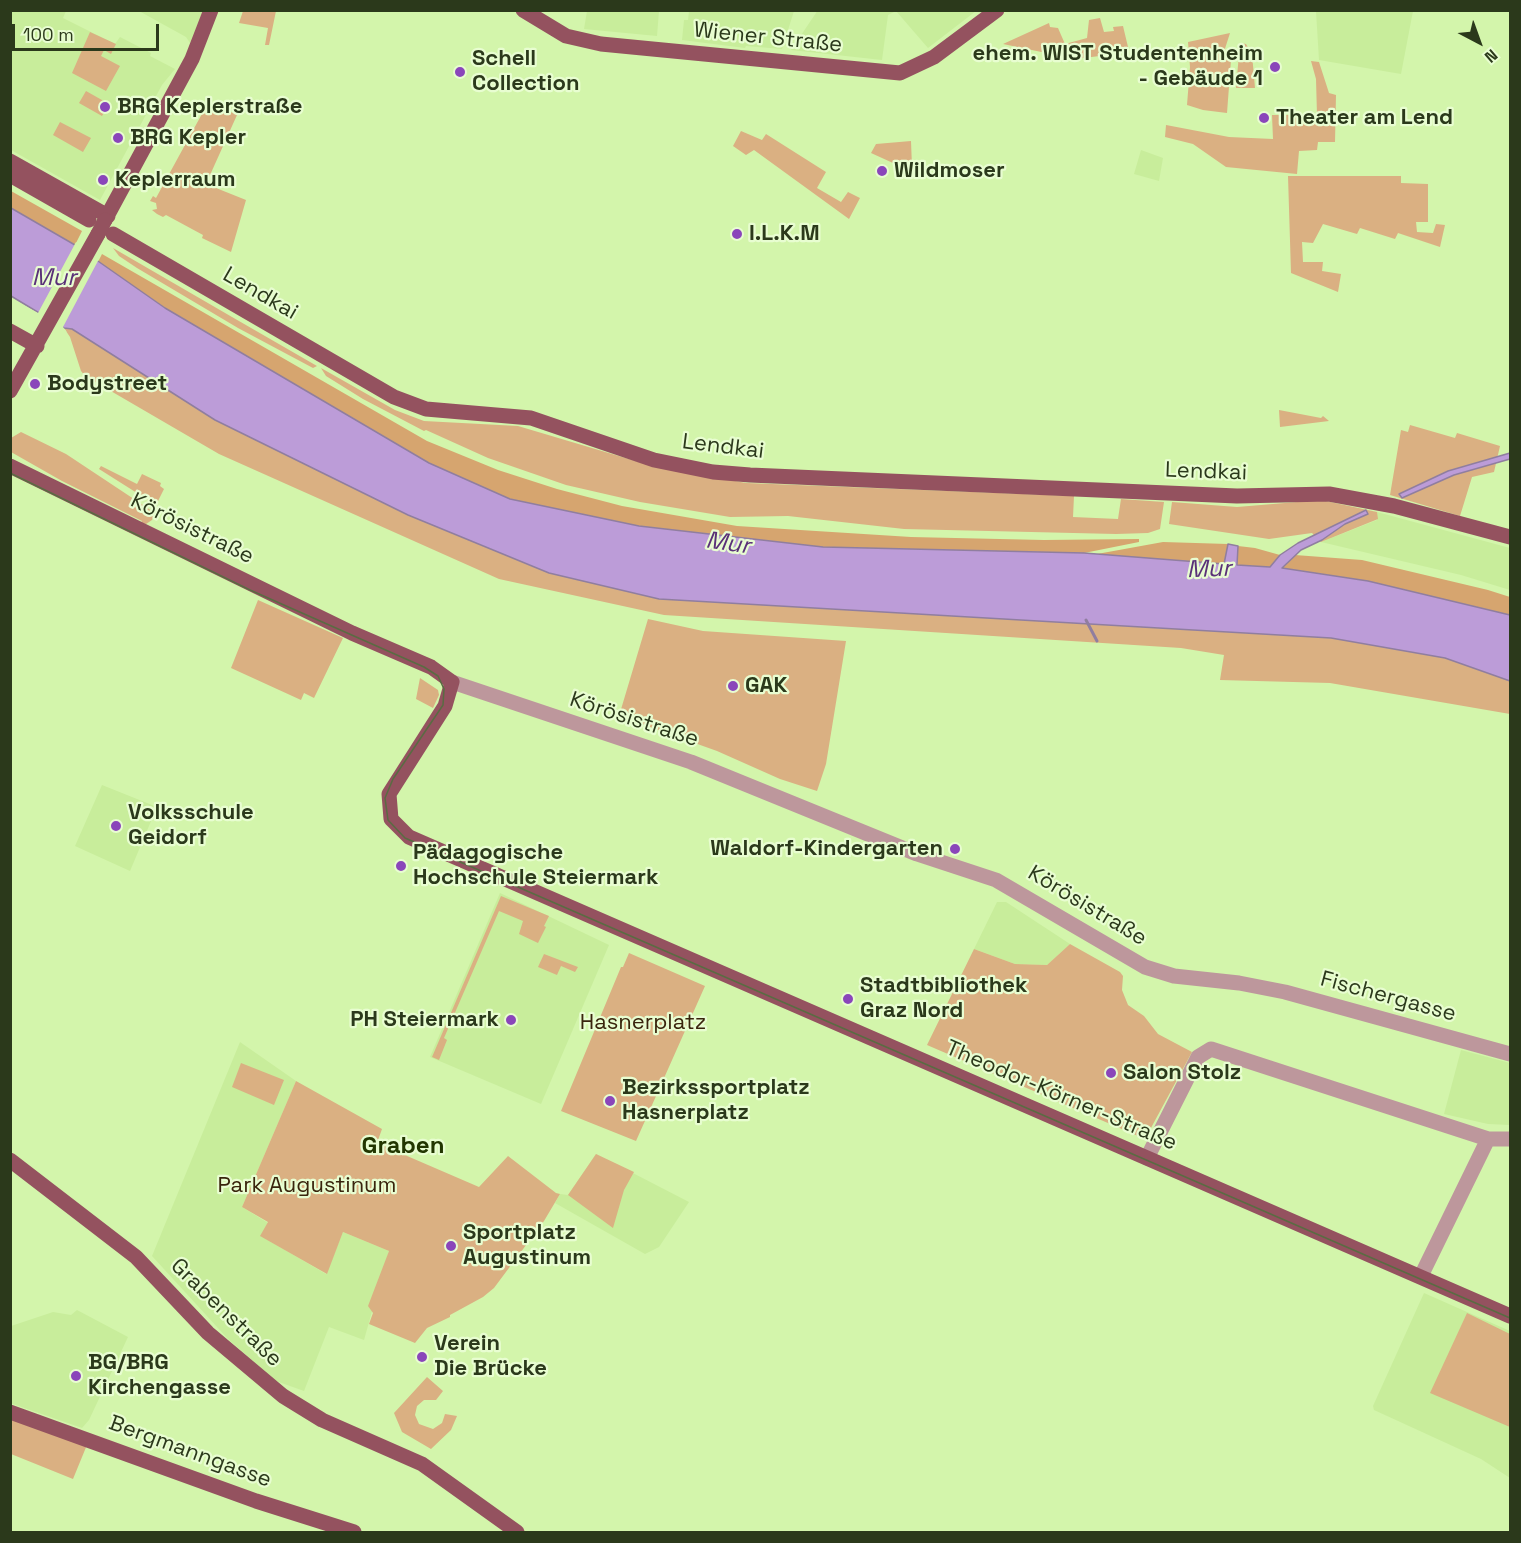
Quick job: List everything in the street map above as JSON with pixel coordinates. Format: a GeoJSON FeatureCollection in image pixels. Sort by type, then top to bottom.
{"type":"FeatureCollection","features":[{"type":"Feature","properties":{"kind":"main road"},"geometry":{"type":"LineString","coordinates":[[10,392],[192,59],[211,10]]}},
{"type":"Feature","properties":{"kind":"main road","name":"Wiener Straße"},"geometry":{"type":"LineString","coordinates":[[524,10],[566,36],[600,44],[900,73],[934,57],[997,10]]}},
{"type":"Feature","properties":{"kind":"main road"},"geometry":{"type":"LineString","coordinates":[[10,161],[106,218]]}},
{"type":"Feature","properties":{"kind":"main road"},"geometry":{"type":"LineString","coordinates":[[10,175],[89,220]]}},
{"type":"Feature","properties":{"kind":"main road","name":"Lendkai"},"geometry":{"type":"LineString","coordinates":[[113,234],[393,397],[426,409],[531,418],[654,460],[713,472],[750,475],[1237,496],[1317,493],[1380,502],[1510,537]]}},
{"type":"Feature","properties":{"kind":"main road"},"geometry":{"type":"LineString","coordinates":[[10,331],[37,346]]}},
{"type":"Feature","properties":{"kind":"main road","name":"Körösistraße"},"geometry":{"type":"LineString","coordinates":[[10,466],[352,633],[431,667],[452,682]]}},
{"type":"Feature","properties":{"kind":"main road","name":"Theodor-Körner-Straße"},"geometry":{"type":"LineString","coordinates":[[452,682],[441,713],[389,794],[390,817],[410,837],[1510,1316]]}},
{"type":"Feature","properties":{"kind":"main road","name":"Grabenstraße"},"geometry":{"type":"LineString","coordinates":[[10,1160],[136,1257],[208,1333],[283,1396],[322,1420],[422,1464],[517,1533]]}},
{"type":"Feature","properties":{"kind":"main road","name":"Bergmanngasse"},"geometry":{"type":"LineString","coordinates":[[10,1412],[256,1501],[354,1533]]}},
{"type":"Feature","properties":{"kind":"street","name":"Körösistraße"},"geometry":{"type":"LineString","coordinates":[[452,682],[691,762],[917,854],[996,880],[1145,966],[1174,976],[1252,985]]}},
{"type":"Feature","properties":{"kind":"street","name":"Fischergasse"},"geometry":{"type":"LineString","coordinates":[[1252,985],[1510,1054]]}},
{"type":"Feature","properties":{"kind":"street"},"geometry":{"type":"LineString","coordinates":[[1147,1158],[1198,1057],[1205,1051],[1215,1051],[1488,1139],[1510,1139]]}},
{"type":"Feature","properties":{"kind":"street"},"geometry":{"type":"LineString","coordinates":[[1421,1276],[1488,1139]]}},
{"type":"Feature","properties":{"kind":"shaded area"},"geometry":{"type":"Polygon","coordinates":[[[689,10],[794,11],[782,49],[746,46],[745,48],[682,40],[684,20],[688,20],[689,10]]]}},
{"type":"Feature","properties":{"kind":"shaded area"},"geometry":{"type":"Polygon","coordinates":[[[818,10],[896,11],[888,15],[882,60],[791,50],[818,10]]]}},
{"type":"Feature","properties":{"kind":"shaded area","name":"BRG Keplerstraße"},"geometry":{"type":"Polygon","coordinates":[[[10,11],[66,11],[63,18],[115,44],[120,37],[175,69],[162,85],[100,200],[11,150],[10,11]]]}},
{"type":"Feature","properties":{"kind":"shaded area"},"geometry":{"type":"Polygon","coordinates":[[[139,11],[203,11],[190,43],[186,37],[139,11]]]}},
{"type":"Feature","properties":{"kind":"shaded area"},"geometry":{"type":"Polygon","coordinates":[[[587,11],[659,11],[657,36],[584,29],[587,11]]]}},
{"type":"Feature","properties":{"kind":"shaded area"},"geometry":{"type":"Polygon","coordinates":[[[896,11],[976,11],[928,48],[896,11]]]}},
{"type":"Feature","properties":{"kind":"shaded area"},"geometry":{"type":"Polygon","coordinates":[[[1316,11],[1413,11],[1401,74],[1319,60],[1316,11]]]}},
{"type":"Feature","properties":{"kind":"shaded area"},"geometry":{"type":"Polygon","coordinates":[[[1141,150],[1163,158],[1159,181],[1134,174],[1141,150]]]}},
{"type":"Feature","properties":{"kind":"shaded area"},"geometry":{"type":"Polygon","coordinates":[[[11,191],[82,231],[75,245],[11,208],[11,191]]]}},
{"type":"Feature","properties":{"kind":"shaded area"},"geometry":{"type":"Polygon","coordinates":[[[102,254],[427,441],[498,470],[557,489],[622,506],[737,526],[911,537],[1044,540],[1139,539],[1139,542],[1084,553],[823,547],[639,526],[510,499],[429,463],[165,308],[98,262],[102,254]]]}},
{"type":"Feature","properties":{"kind":"shaded area"},"geometry":{"type":"Polygon","coordinates":[[[1377,512],[1510,548],[1510,590],[1461,575],[1321,542],[1377,520],[1377,512]]]}},
{"type":"Feature","properties":{"kind":"shaded area"},"geometry":{"type":"Polygon","coordinates":[[[1163,542],[1228,544],[1224,565],[1097,554],[1163,542]]]}},
{"type":"Feature","properties":{"kind":"shaded area"},"geometry":{"type":"Polygon","coordinates":[[[1238,546],[1280,555],[1271,567],[1237,565],[1238,546]]]}},
{"type":"Feature","properties":{"kind":"shaded area"},"geometry":{"type":"Polygon","coordinates":[[[1295,555],[1362,560],[1488,590],[1510,597],[1510,615],[1368,581],[1282,568],[1295,555]]]}},
{"type":"Feature","properties":{"kind":"shaded area","name":"Volksschule Geidorf"},"geometry":{"type":"Polygon","coordinates":[[[102,785],[157,807],[130,871],[75,846],[102,785]]]}},
{"type":"Feature","properties":{"kind":"shaded area","name":"PH Steiermark"},"geometry":{"type":"Polygon","coordinates":[[[500,893],[609,945],[541,1104],[430,1057],[500,893]]]}},
{"type":"Feature","properties":{"kind":"shaded area"},"geometry":{"type":"Polygon","coordinates":[[[997,902],[1006,902],[1070,944],[1047,965],[1015,964],[974,949],[997,902]]]}},
{"type":"Feature","properties":{"kind":"shaded area"},"geometry":{"type":"Polygon","coordinates":[[[240,1042],[296,1081],[242,1207],[268,1223],[261,1236],[326,1274],[343,1232],[389,1251],[364,1340],[329,1327],[304,1391],[276,1381],[228,1339],[152,1256],[240,1042]]]}},
{"type":"Feature","properties":{"kind":"shaded area"},"geometry":{"type":"Polygon","coordinates":[[[1461,1050],[1510,1063],[1510,1125],[1488,1124],[1444,1114],[1461,1050]]]}},
{"type":"Feature","properties":{"kind":"shaded area"},"geometry":{"type":"Polygon","coordinates":[[[596,1154],[689,1202],[659,1247],[645,1254],[555,1203],[560,1194],[568,1195],[596,1154]]]}},
{"type":"Feature","properties":{"kind":"shaded area"},"geometry":{"type":"Polygon","coordinates":[[[1424,1293],[1510,1331],[1510,1478],[1481,1459],[1374,1410],[1373,1406],[1424,1293]]]}},
{"type":"Feature","properties":{"kind":"shaded area"},"geometry":{"type":"Polygon","coordinates":[[[77,1310],[128,1337],[89,1420],[82,1428],[10,1403],[11,1326],[53,1312],[71,1315],[77,1310]]]}},
{"type":"Feature","properties":{"kind":"green space"},"geometry":{"type":"Polygon","coordinates":[[[243,11],[276,11],[269,45],[265,45],[268,28],[239,23],[243,11]]]}},
{"type":"Feature","properties":{"kind":"green space"},"geometry":{"type":"Polygon","coordinates":[[[1100,18],[1104,32],[1114,31],[1113,27],[1123,26],[1128,47],[1109,50],[1108,55],[1075,59],[1003,44],[1049,23],[1050,27],[1058,28],[1065,44],[1087,38],[1089,20],[1100,18]]]}},
{"type":"Feature","properties":{"kind":"green space"},"geometry":{"type":"Polygon","coordinates":[[[90,32],[116,44],[111,54],[104,50],[101,56],[120,66],[106,91],[72,73],[90,32]]]}},
{"type":"Feature","properties":{"kind":"green space"},"geometry":{"type":"Polygon","coordinates":[[[1230,33],[1222,58],[1231,60],[1227,113],[1187,105],[1190,67],[1188,42],[1230,33]]]}},
{"type":"Feature","properties":{"kind":"green space"},"geometry":{"type":"Polygon","coordinates":[[[1240,43],[1246,44],[1252,54],[1255,88],[1236,88],[1240,43]]]}},
{"type":"Feature","properties":{"kind":"green space"},"geometry":{"type":"Polygon","coordinates":[[[1311,61],[1319,62],[1329,93],[1336,95],[1335,142],[1318,142],[1317,150],[1299,151],[1297,174],[1226,167],[1193,144],[1165,137],[1166,125],[1229,137],[1273,139],[1272,115],[1317,115],[1316,79],[1311,61]]]}},
{"type":"Feature","properties":{"kind":"green space"},"geometry":{"type":"Polygon","coordinates":[[[86,91],[109,104],[102,116],[79,103],[86,91]]]}},
{"type":"Feature","properties":{"kind":"green space"},"geometry":{"type":"Polygon","coordinates":[[[209,101],[237,115],[206,184],[246,200],[231,252],[202,238],[203,235],[166,215],[163,217],[157,214],[152,210],[157,209],[156,203],[150,201],[153,196],[156,198],[209,101]]]}},
{"type":"Feature","properties":{"kind":"green space"},"geometry":{"type":"Polygon","coordinates":[[[60,122],[91,138],[83,152],[53,135],[60,122]]]}},
{"type":"Feature","properties":{"kind":"green space"},"geometry":{"type":"Polygon","coordinates":[[[741,131],[762,140],[766,134],[826,172],[817,188],[841,202],[848,192],[860,198],[849,219],[754,150],[746,155],[733,146],[741,131]]]}},
{"type":"Feature","properties":{"kind":"green space"},"geometry":{"type":"Polygon","coordinates":[[[911,141],[912,167],[906,175],[893,163],[871,153],[876,144],[911,141]]]}},
{"type":"Feature","properties":{"kind":"green space"},"geometry":{"type":"Polygon","coordinates":[[[1288,176],[1401,176],[1401,183],[1428,184],[1428,222],[1416,222],[1417,232],[1433,233],[1436,224],[1445,225],[1440,247],[1398,233],[1395,239],[1360,228],[1357,234],[1323,224],[1313,243],[1302,242],[1303,262],[1323,262],[1322,271],[1341,274],[1338,292],[1291,273],[1288,176]]]}},
{"type":"Feature","properties":{"kind":"green space"},"geometry":{"type":"Polygon","coordinates":[[[113,248],[317,366],[313,368],[238,328],[137,268],[119,256],[113,248]]]}},
{"type":"Feature","properties":{"kind":"green space"},"geometry":{"type":"Polygon","coordinates":[[[64,328],[72,329],[215,420],[408,515],[549,573],[659,599],[1331,638],[1445,658],[1510,681],[1510,714],[1330,683],[1220,680],[1224,655],[1181,648],[664,615],[499,579],[219,454],[85,376],[81,371],[70,337],[64,328]]]}},
{"type":"Feature","properties":{"kind":"green space"},"geometry":{"type":"Polygon","coordinates":[[[321,368],[395,410],[424,421],[518,426],[649,465],[746,483],[1074,496],[1073,517],[1118,519],[1121,499],[1164,502],[1160,529],[1148,533],[1116,534],[904,529],[788,516],[730,517],[640,502],[566,485],[488,458],[424,431],[363,399],[326,376],[321,368]]]}},
{"type":"Feature","properties":{"kind":"green space"},"geometry":{"type":"Polygon","coordinates":[[[1279,410],[1321,418],[1323,416],[1329,421],[1280,427],[1279,410]]]}},
{"type":"Feature","properties":{"kind":"green space"},"geometry":{"type":"Polygon","coordinates":[[[1410,425],[1455,438],[1457,433],[1500,446],[1494,472],[1472,477],[1460,516],[1390,495],[1401,430],[1408,432],[1410,425]]]}},
{"type":"Feature","properties":{"kind":"green space"},"geometry":{"type":"Polygon","coordinates":[[[21,432],[66,454],[155,513],[152,520],[146,524],[141,523],[142,521],[62,481],[11,452],[11,438],[21,432]]]}},
{"type":"Feature","properties":{"kind":"green space"},"geometry":{"type":"Polygon","coordinates":[[[101,466],[137,484],[142,474],[161,483],[160,486],[164,489],[156,505],[99,469],[101,466]]]}},
{"type":"Feature","properties":{"kind":"green space"},"geometry":{"type":"Polygon","coordinates":[[[1321,500],[1377,512],[1378,519],[1321,542],[1312,533],[1269,539],[1169,524],[1172,502],[1237,507],[1321,500]]]}},
{"type":"Feature","properties":{"kind":"green space"},"geometry":{"type":"Polygon","coordinates":[[[258,600],[343,638],[314,698],[304,693],[301,700],[231,668],[258,600]]]}},
{"type":"Feature","properties":{"kind":"green space","name":"GAK"},"geometry":{"type":"Polygon","coordinates":[[[648,619],[703,631],[846,641],[826,764],[817,791],[780,779],[717,751],[619,716],[648,619]]]}},
{"type":"Feature","properties":{"kind":"green space"},"geometry":{"type":"Polygon","coordinates":[[[420,678],[438,690],[439,695],[433,708],[416,699],[420,678]]]}},
{"type":"Feature","properties":{"kind":"green space"},"geometry":{"type":"Polygon","coordinates":[[[501,896],[549,916],[544,926],[546,927],[538,943],[519,934],[523,921],[499,911],[444,1038],[447,1040],[439,1060],[432,1057],[501,896]]]}},
{"type":"Feature","properties":{"kind":"green space"},"geometry":{"type":"Polygon","coordinates":[[[1070,944],[1120,972],[1123,976],[1122,990],[1128,1005],[1144,1016],[1158,1034],[1192,1052],[1145,1139],[927,1045],[974,949],[1015,964],[1047,965],[1070,944]]]}},
{"type":"Feature","properties":{"kind":"green space","name":"Hasnerplatz"},"geometry":{"type":"Polygon","coordinates":[[[629,953],[705,986],[636,1141],[561,1111],[621,967],[629,953]]]}},
{"type":"Feature","properties":{"kind":"green space"},"geometry":{"type":"Polygon","coordinates":[[[544,954],[578,967],[575,972],[561,966],[557,975],[538,967],[544,954]]]}},
{"type":"Feature","properties":{"kind":"green space"},"geometry":{"type":"Polygon","coordinates":[[[241,1063],[284,1080],[274,1105],[232,1087],[241,1063]]]}},
{"type":"Feature","properties":{"kind":"green space","name":"Sportplatz Augustinum"},"geometry":{"type":"Polygon","coordinates":[[[296,1081],[382,1129],[377,1143],[479,1187],[508,1156],[560,1194],[544,1221],[494,1288],[450,1317],[427,1328],[415,1343],[369,1324],[373,1313],[368,1306],[389,1251],[343,1232],[327,1274],[260,1236],[268,1222],[242,1207],[296,1081]]]}},
{"type":"Feature","properties":{"kind":"green space"},"geometry":{"type":"Polygon","coordinates":[[[596,1154],[634,1172],[624,1190],[613,1228],[568,1195],[596,1154]]]}},
{"type":"Feature","properties":{"kind":"green space"},"geometry":{"type":"Polygon","coordinates":[[[1467,1313],[1510,1334],[1510,1427],[1430,1393],[1467,1313]]]}},
{"type":"Feature","properties":{"kind":"green space"},"geometry":{"type":"Polygon","coordinates":[[[427,1377],[443,1391],[436,1400],[424,1400],[417,1406],[415,1415],[419,1424],[433,1429],[442,1423],[445,1414],[457,1416],[451,1430],[431,1449],[402,1432],[394,1413],[427,1377]]]}},
{"type":"Feature","properties":{"kind":"green space"},"geometry":{"type":"Polygon","coordinates":[[[10,1412],[89,1440],[73,1479],[11,1454],[10,1412]]]}},
{"type":"Feature","properties":{"kind":"water","name":"Mur"},"geometry":{"type":"Polygon","coordinates":[[[11,208],[75,245],[165,308],[429,463],[510,499],[639,526],[823,547],[1084,553],[1224,564],[1228,544],[1238,546],[1237,565],[1270,567],[1280,555],[1298,543],[1366,510],[1368,514],[1345,524],[1322,540],[1301,550],[1282,568],[1368,581],[1510,615],[1510,681],[1445,658],[1331,638],[659,599],[549,573],[408,515],[215,420],[72,329],[64,328],[11,296],[11,208]]]}},
{"type":"Feature","properties":{"kind":"water"},"geometry":{"type":"Polygon","coordinates":[[[1510,453],[1510,459],[1454,475],[1402,498],[1399,494],[1448,471],[1510,453]]]}},
{"type":"Feature","properties":{"kind":"pier"},"geometry":{"type":"Polygon","coordinates":[[[76,242],[99,259],[63,327],[67,332],[11,298],[38,313],[76,242]]]}},
{"type":"Feature","properties":{"kind":"waterway"},"geometry":{"type":"LineString","coordinates":[[1086,620],[1097,641]]}},
{"type":"Feature","properties":{"kind":"tram line"},"geometry":{"type":"LineString","coordinates":[[10,473],[250,590],[424,667],[438,676],[444,689],[443,705],[393,779],[385,798],[388,820],[405,838],[1510,1318]]}},
{"type":"Feature","properties":{"kind":"place","name":"ehem. WIST Studentenheim - Gebäude 1"},"geometry":{"type":"Point","coordinates":[1275,67]}},
{"type":"Feature","properties":{"kind":"place","name":"Schell Collection"},"geometry":{"type":"Point","coordinates":[460,72]}},
{"type":"Feature","properties":{"kind":"place","name":"BRG Keplerstraße"},"geometry":{"type":"Point","coordinates":[105,107]}},
{"type":"Feature","properties":{"kind":"place","name":"Theater am Lend"},"geometry":{"type":"Point","coordinates":[1264,118]}},
{"type":"Feature","properties":{"kind":"place","name":"BRG Kepler"},"geometry":{"type":"Point","coordinates":[118,138]}},
{"type":"Feature","properties":{"kind":"place","name":"Wildmoser"},"geometry":{"type":"Point","coordinates":[882,171]}},
{"type":"Feature","properties":{"kind":"place","name":"Keplerraum"},"geometry":{"type":"Point","coordinates":[103,180]}},
{"type":"Feature","properties":{"kind":"place","name":"I.L.K.M"},"geometry":{"type":"Point","coordinates":[737,234]}},
{"type":"Feature","properties":{"kind":"place","name":"Bodystreet"},"geometry":{"type":"Point","coordinates":[35,384]}},
{"type":"Feature","properties":{"kind":"place","name":"GAK"},"geometry":{"type":"Point","coordinates":[733,686]}},
{"type":"Feature","properties":{"kind":"place","name":"Volksschule Geidorf"},"geometry":{"type":"Point","coordinates":[116,826]}},
{"type":"Feature","properties":{"kind":"place","name":"Waldorf-Kindergarten"},"geometry":{"type":"Point","coordinates":[955,849]}},
{"type":"Feature","properties":{"kind":"place","name":"Pädagogische Hochschule Steiermark"},"geometry":{"type":"Point","coordinates":[401,866]}},
{"type":"Feature","properties":{"kind":"place","name":"Stadtbibliothek Graz Nord"},"geometry":{"type":"Point","coordinates":[848,999]}},
{"type":"Feature","properties":{"kind":"place","name":"PH Steiermark"},"geometry":{"type":"Point","coordinates":[511,1020]}},
{"type":"Feature","properties":{"kind":"place","name":"Salon Stolz"},"geometry":{"type":"Point","coordinates":[1111,1073]}},
{"type":"Feature","properties":{"kind":"place","name":"Bezirkssportplatz Hasnerplatz"},"geometry":{"type":"Point","coordinates":[610,1101]}},
{"type":"Feature","properties":{"kind":"place","name":"Sportplatz Augustinum"},"geometry":{"type":"Point","coordinates":[451,1246]}},
{"type":"Feature","properties":{"kind":"place","name":"Verein Die Brücke"},"geometry":{"type":"Point","coordinates":[422,1357]}},
{"type":"Feature","properties":{"kind":"place","name":"BG/BRG Kirchengasse"},"geometry":{"type":"Point","coordinates":[76,1376]}},
{"type":"Feature","properties":{"kind":"district","name":"Graben"},"geometry":{"type":"Point","coordinates":[403,1146]}},
{"type":"Feature","properties":{"kind":"park label","name":"Park Augustinum"},"geometry":{"type":"Point","coordinates":[307,1186]}}]}
